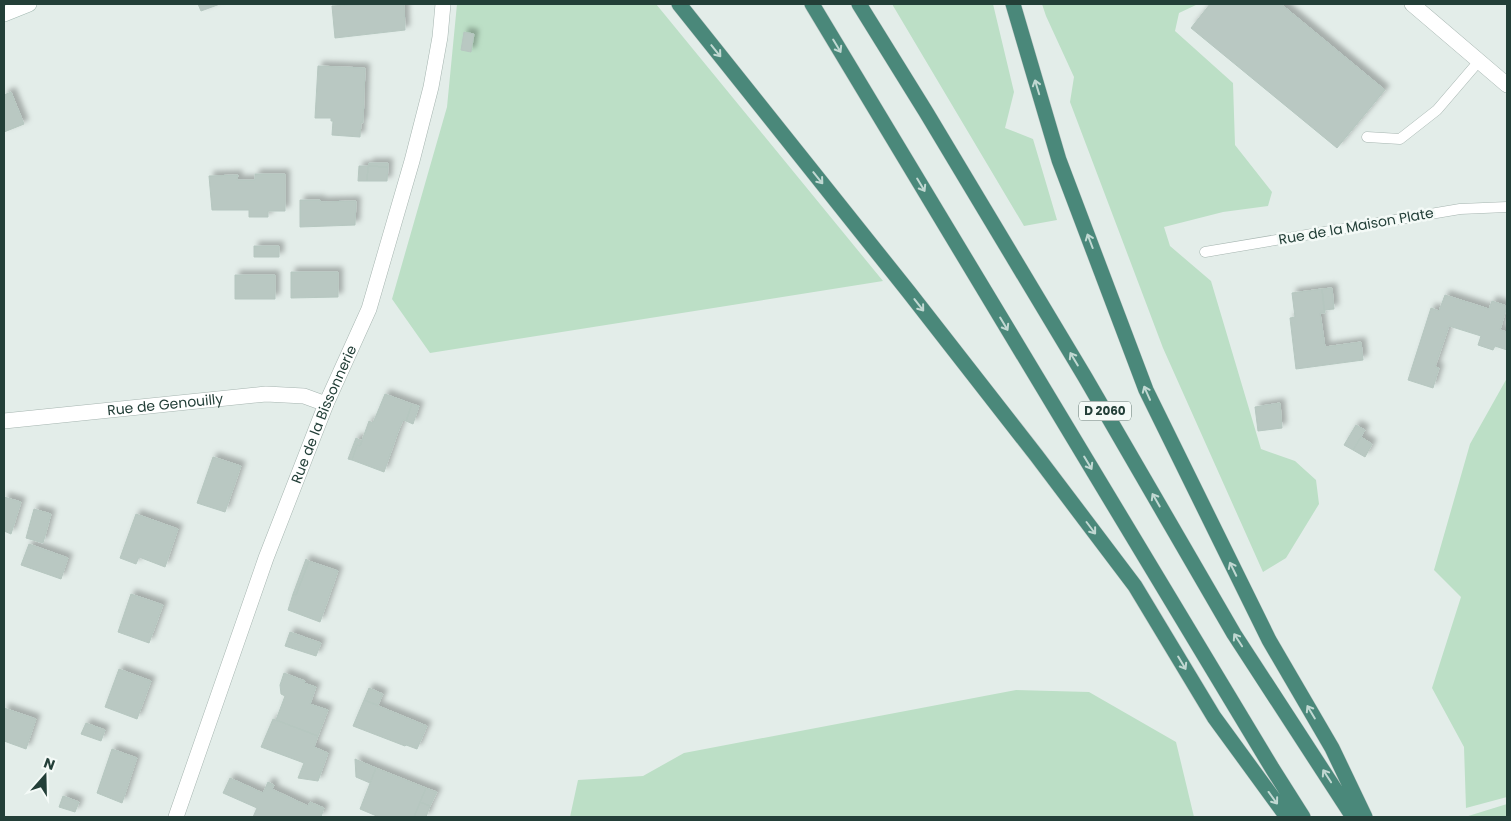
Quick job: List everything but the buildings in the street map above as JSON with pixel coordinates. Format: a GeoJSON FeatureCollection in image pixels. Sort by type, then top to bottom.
{"type":"FeatureCollection","features":[{"type":"Feature","properties":{"kind":"highway"},"geometry":{"type":"LineString","coordinates":[[679,4],[920,306],[1135,586],[1214,717],[1287,817]]}},
{"type":"Feature","properties":{"kind":"highway","name":"D 2060"},"geometry":{"type":"LineString","coordinates":[[812,4],[1303,817]]}},
{"type":"Feature","properties":{"kind":"highway","name":"D 2060"},"geometry":{"type":"LineString","coordinates":[[859,4],[1080,368],[1234,634],[1353,817]]}},
{"type":"Feature","properties":{"kind":"highway"},"geometry":{"type":"LineString","coordinates":[[1013,4],[1059,160],[1146,390],[1269,640],[1332,748],[1365,817]]}},
{"type":"Feature","properties":{"kind":"street"},"geometry":{"type":"LineString","coordinates":[[4,14],[29,4]]}},
{"type":"Feature","properties":{"kind":"street","name":"Rue de la Bissonnerie"},"geometry":{"type":"LineString","coordinates":[[176,817],[266,558],[326,404],[372,299],[412,161],[431,87],[440,37],[443,4]]}},
{"type":"Feature","properties":{"kind":"street"},"geometry":{"type":"LineString","coordinates":[[1417,5],[1507,85]]}},
{"type":"Feature","properties":{"kind":"street","name":"Rue de Genouilly"},"geometry":{"type":"LineString","coordinates":[[4,421],[266,394],[304,396],[326,404]]}},
{"type":"Feature","properties":{"kind":"lane"},"geometry":{"type":"LineString","coordinates":[[1367,137],[1400,139],[1437,110],[1479,61]]}},
{"type":"Feature","properties":{"kind":"lane","name":"Rue de la Maison Plate"},"geometry":{"type":"LineString","coordinates":[[1205,252],[1460,209],[1507,207]]}},
{"type":"Feature","properties":{"kind":"green space"},"geometry":{"type":"Polygon","coordinates":[[[457,4],[656,4],[883,281],[430,353],[392,299],[447,107],[457,4]]]}},
{"type":"Feature","properties":{"kind":"green space"},"geometry":{"type":"Polygon","coordinates":[[[892,4],[993,4],[1014,92],[1005,128],[1033,139],[1057,220],[1024,226],[892,4]]]}},
{"type":"Feature","properties":{"kind":"green space"},"geometry":{"type":"Polygon","coordinates":[[[1042,4],[1198,4],[1179,13],[1175,31],[1233,83],[1235,145],[1272,192],[1268,206],[1223,212],[1164,227],[1170,246],[1211,281],[1261,449],[1295,461],[1316,480],[1319,504],[1286,558],[1263,572],[1163,348],[1070,102],[1074,77],[1042,4]]]}},
{"type":"Feature","properties":{"kind":"green space"},"geometry":{"type":"Polygon","coordinates":[[[1507,378],[1507,797],[1466,808],[1464,747],[1432,688],[1461,597],[1434,570],[1470,444],[1507,378]]]}},
{"type":"Feature","properties":{"kind":"green space"},"geometry":{"type":"Polygon","coordinates":[[[1016,690],[1089,692],[1176,742],[1194,817],[570,817],[578,780],[643,776],[684,753],[1016,690]]]}},
{"type":"Feature","properties":{"kind":"green space"},"geometry":{"type":"Polygon","coordinates":[[[1507,804],[1507,817],[1465,817],[1507,804]]]}}]}
